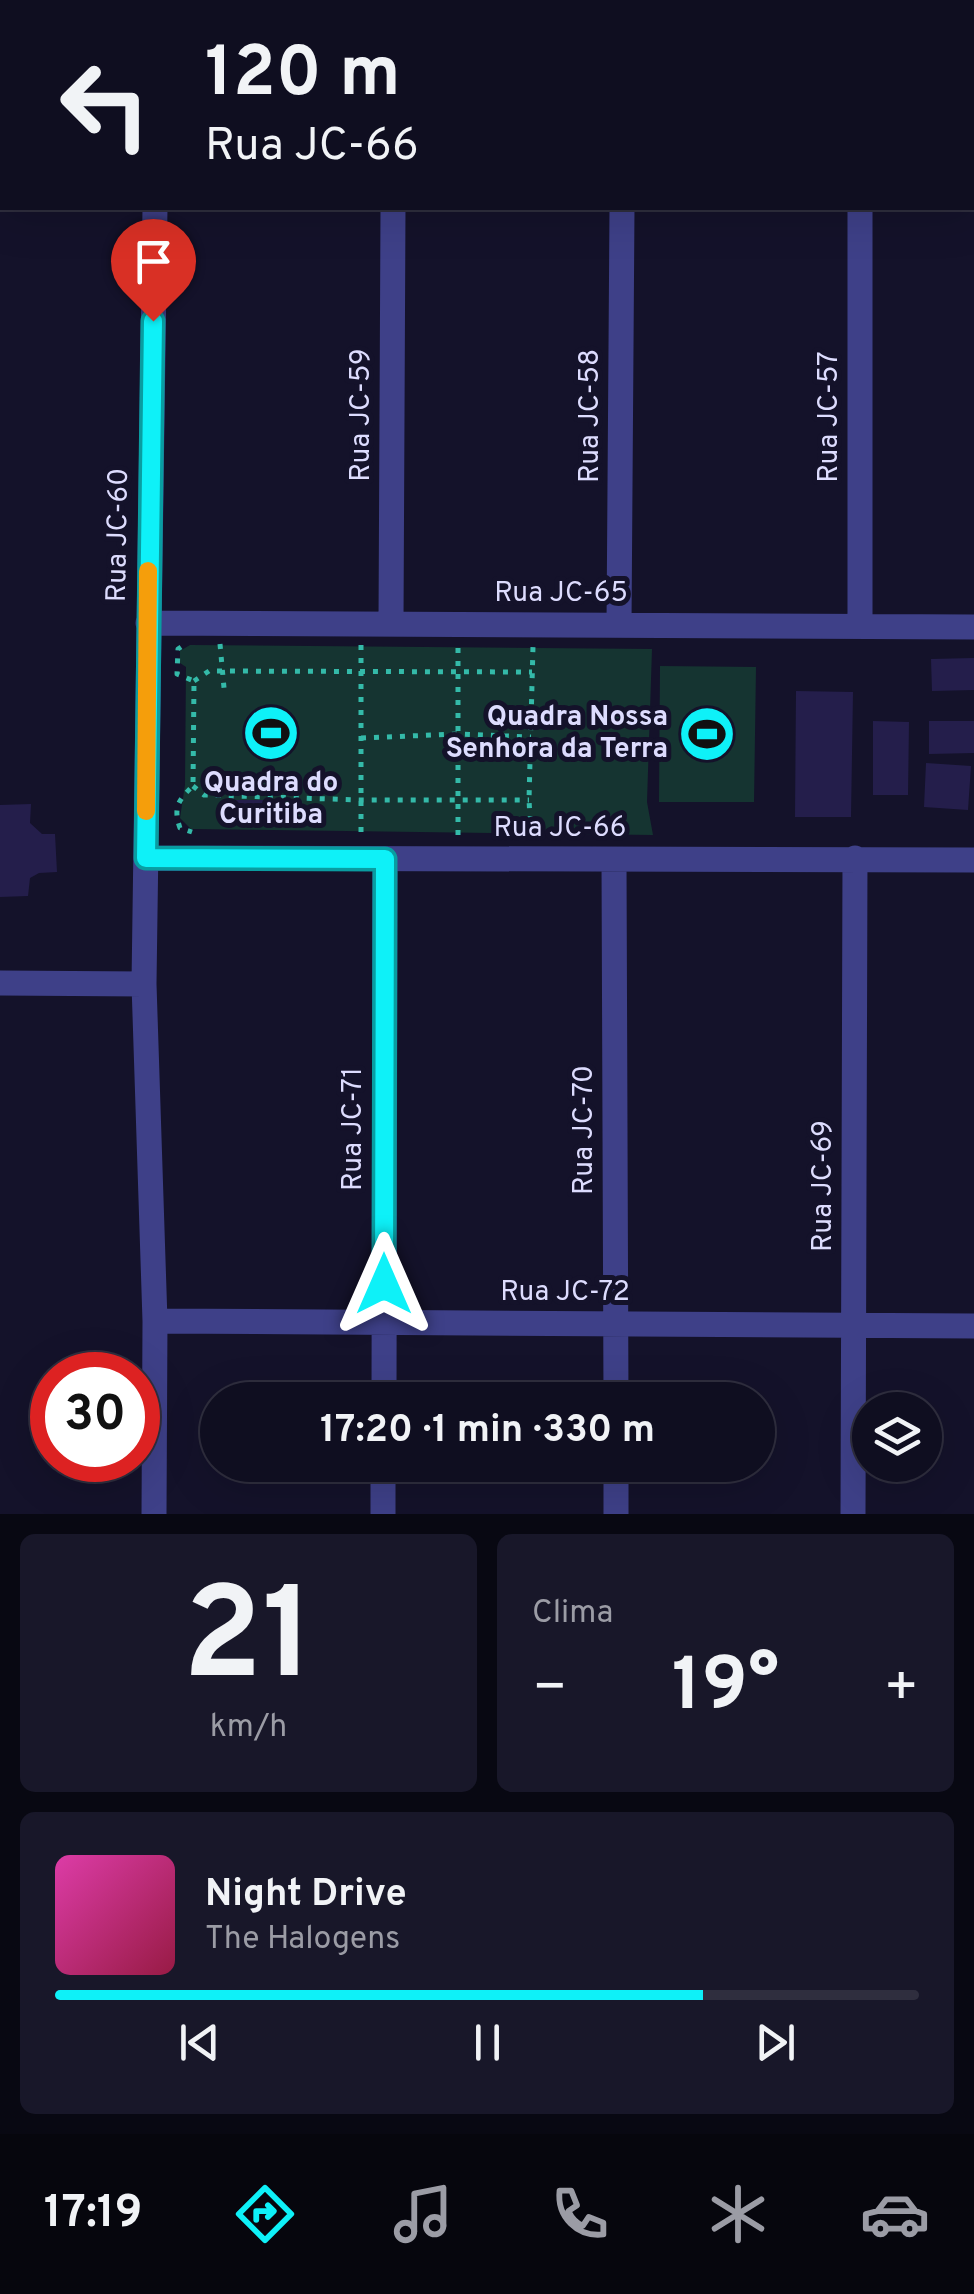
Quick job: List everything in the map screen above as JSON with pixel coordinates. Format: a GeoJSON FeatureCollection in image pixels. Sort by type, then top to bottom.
{"type":"FeatureCollection","features":[{"type":"Feature","properties":{"kind":"street","name":"Rua JC-60"},"geometry":{"type":"LineString","coordinates":[[154,1514],[155,1321],[144,984],[155,210]]}},
{"type":"Feature","properties":{"kind":"street","name":"Rua JC-59"},"geometry":{"type":"LineString","coordinates":[[392,624],[393,210]]}},
{"type":"Feature","properties":{"kind":"street","name":"Rua JC-58"},"geometry":{"type":"LineString","coordinates":[[619,625],[622,210]]}},
{"type":"Feature","properties":{"kind":"street","name":"Rua JC-57"},"geometry":{"type":"LineString","coordinates":[[860,210],[860,626]]}},
{"type":"Feature","properties":{"kind":"street","name":"Rua JC-65"},"geometry":{"type":"LineString","coordinates":[[148,623],[974,627]]}},
{"type":"Feature","properties":{"kind":"street","name":"Rua JC-66"},"geometry":{"type":"LineString","coordinates":[[146,858],[974,860]]}},
{"type":"Feature","properties":{"kind":"street","name":"Rua JC-69"},"geometry":{"type":"LineString","coordinates":[[852,1514],[855,858]]}},
{"type":"Feature","properties":{"kind":"street","name":"Rua JC-71"},"geometry":{"type":"LineString","coordinates":[[384,1382],[385,859]]}},
{"type":"Feature","properties":{"kind":"street","name":"Rua JC-70"},"geometry":{"type":"LineString","coordinates":[[614,860],[616,1382]]}},
{"type":"Feature","properties":{"kind":"street"},"geometry":{"type":"LineString","coordinates":[[0,982],[144,984]]}},
{"type":"Feature","properties":{"kind":"street","name":"Rua JC-72"},"geometry":{"type":"LineString","coordinates":[[155,1321],[974,1326]]}},
{"type":"Feature","properties":{"kind":"street"},"geometry":{"type":"LineString","coordinates":[[383,1514],[384,1482]]}},
{"type":"Feature","properties":{"kind":"street"},"geometry":{"type":"LineString","coordinates":[[616,1482],[616,1514]]}},
{"type":"Feature","properties":{"kind":"path"},"geometry":{"type":"LineString","coordinates":[[532,838],[529,800],[534,639]]}},
{"type":"Feature","properties":{"kind":"path"},"geometry":{"type":"LineString","coordinates":[[361,640],[362,837]]}},
{"type":"Feature","properties":{"kind":"path"},"geometry":{"type":"LineString","coordinates":[[458,640],[458,838]]}},
{"type":"Feature","properties":{"kind":"path"},"geometry":{"type":"LineString","coordinates":[[204,642],[221,641],[224,688]]}},
{"type":"Feature","properties":{"kind":"path"},"geometry":{"type":"LineString","coordinates":[[188,642],[178,649],[177,674],[194,681]]}},
{"type":"Feature","properties":{"kind":"path"},"geometry":{"type":"LineString","coordinates":[[194,681],[209,671],[532,672]]}},
{"type":"Feature","properties":{"kind":"path"},"geometry":{"type":"LineString","coordinates":[[194,681],[193,786],[176,808],[180,828],[210,833]]}},
{"type":"Feature","properties":{"kind":"path"},"geometry":{"type":"LineString","coordinates":[[361,738],[458,734],[530,737]]}},
{"type":"Feature","properties":{"kind":"path"},"geometry":{"type":"LineString","coordinates":[[193,786],[204,795],[529,800]]}},
{"type":"Feature","properties":{"kind":"green space"},"geometry":{"type":"Polygon","coordinates":[[[190,645],[652,649],[647,802],[653,835],[191,829],[180,818],[185,785],[186,667],[180,663],[180,651],[190,645]]]}},
{"type":"Feature","properties":{"kind":"green space","name":"Quadra Nossa Senhora da Terra"},"geometry":{"type":"Polygon","coordinates":[[[660,666],[756,667],[754,802],[659,802],[660,666]]]}},
{"type":"Feature","properties":{"kind":"building"},"geometry":{"type":"Polygon","coordinates":[[[974,658],[974,690],[932,691],[931,659],[974,658]]]}},
{"type":"Feature","properties":{"kind":"building"},"geometry":{"type":"Polygon","coordinates":[[[796,691],[853,692],[851,817],[795,817],[796,691]]]}},
{"type":"Feature","properties":{"kind":"building"},"geometry":{"type":"Polygon","coordinates":[[[873,721],[909,722],[908,795],[873,795],[873,721]]]}},
{"type":"Feature","properties":{"kind":"building"},"geometry":{"type":"Polygon","coordinates":[[[929,721],[974,721],[974,753],[929,754],[929,721]]]}},
{"type":"Feature","properties":{"kind":"building"},"geometry":{"type":"Polygon","coordinates":[[[926,763],[971,766],[968,810],[924,807],[926,763]]]}},
{"type":"Feature","properties":{"kind":"building"},"geometry":{"type":"Polygon","coordinates":[[[233,800],[272,800],[272,822],[233,822],[233,800]]]}},
{"type":"Feature","properties":{"kind":"building"},"geometry":{"type":"Polygon","coordinates":[[[31,804],[30,823],[42,834],[55,834],[57,872],[30,878],[28,896],[0,897],[0,805],[31,804]]]}},
{"type":"Feature","properties":{"kind":"slow traffic"},"geometry":{"type":"LineString","coordinates":[[146,811],[148,571]]}},
{"type":"Feature","properties":{"kind":"place","name":"Quadra do Curitiba"},"geometry":{"type":"Point","coordinates":[271,733]}},
{"type":"Feature","properties":{"kind":"place","name":"Quadra Nossa Senhora da Terra"},"geometry":{"type":"Point","coordinates":[707,734]}},
{"type":"Feature","properties":{"kind":"route"},"geometry":{"type":"LineString","coordinates":[[153,321],[146,858],[385,859],[384,1284]]}}]}
